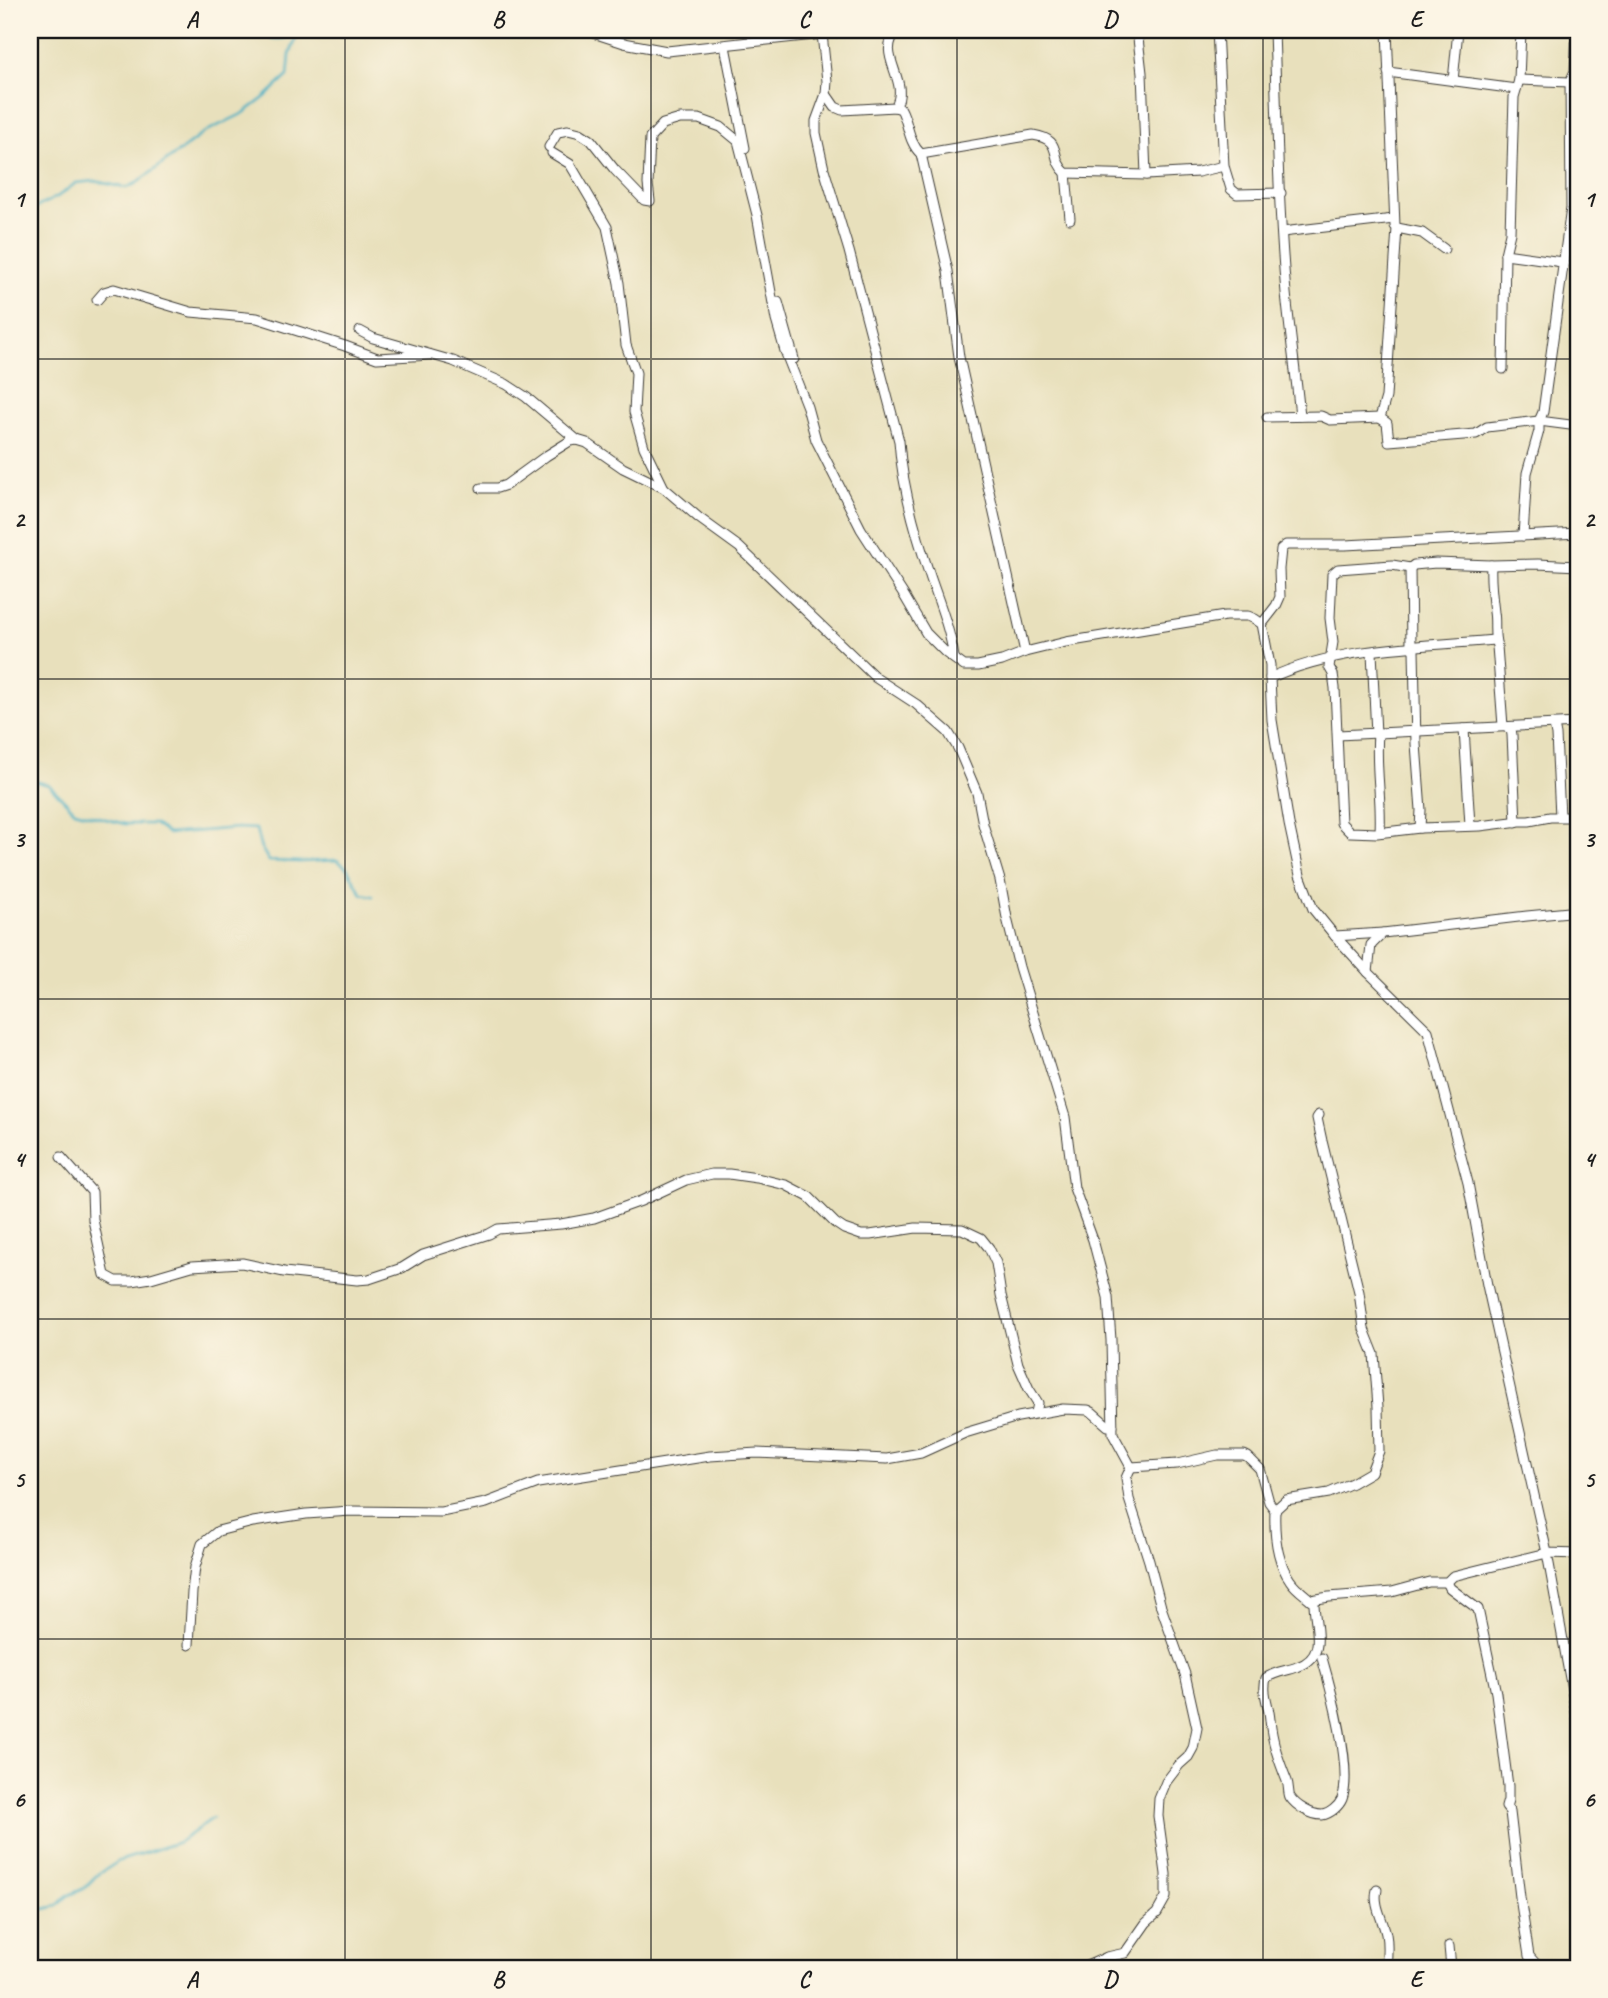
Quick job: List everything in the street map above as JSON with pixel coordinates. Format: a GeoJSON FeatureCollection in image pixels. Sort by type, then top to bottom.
{"type":"FeatureCollection","features":[{"type":"Feature","properties":{"kind":"street"},"geometry":{"type":"LineString","coordinates":[[584,30],[624,43],[667,51],[861,30]]}},
{"type":"Feature","properties":{"kind":"street"},"geometry":{"type":"LineString","coordinates":[[895,107],[900,100],[900,89],[889,45],[898,30]]}},
{"type":"Feature","properties":{"kind":"street"},"geometry":{"type":"LineString","coordinates":[[1137,30],[1142,73],[1146,175]]}},
{"type":"Feature","properties":{"kind":"street"},"geometry":{"type":"LineString","coordinates":[[1217,30],[1224,166],[1230,189],[1237,194],[1280,193]]}},
{"type":"Feature","properties":{"kind":"street"},"geometry":{"type":"LineString","coordinates":[[1274,30],[1286,295],[1300,416]]}},
{"type":"Feature","properties":{"kind":"street"},"geometry":{"type":"LineString","coordinates":[[1380,418],[1386,397],[1396,223],[1387,30]]}},
{"type":"Feature","properties":{"kind":"street"},"geometry":{"type":"LineString","coordinates":[[1453,82],[1458,30]]}},
{"type":"Feature","properties":{"kind":"street"},"geometry":{"type":"LineString","coordinates":[[1503,369],[1505,254],[1510,233],[1514,97],[1518,84],[1521,30]]}},
{"type":"Feature","properties":{"kind":"street"},"geometry":{"type":"LineString","coordinates":[[1523,536],[1527,473],[1543,412],[1571,208],[1574,122],[1570,82],[1575,72],[1577,30]]}},
{"type":"Feature","properties":{"kind":"street"},"geometry":{"type":"LineString","coordinates":[[822,34],[827,80],[826,94],[816,121],[816,133],[899,441],[900,461],[908,498],[947,624],[954,657]]}},
{"type":"Feature","properties":{"kind":"street"},"geometry":{"type":"LineString","coordinates":[[726,46],[769,265],[821,453],[861,530],[935,644],[968,666],[1002,661],[1066,642],[1225,616],[1248,616],[1262,624],[1270,666],[1270,700],[1275,739],[1289,824],[1300,875],[1313,909],[1368,972],[1429,1031],[1468,1183],[1487,1285],[1547,1553],[1578,1722]]}},
{"type":"Feature","properties":{"kind":"street"},"geometry":{"type":"LineString","coordinates":[[1388,72],[1453,82],[1570,82]]}},
{"type":"Feature","properties":{"kind":"street"},"geometry":{"type":"LineString","coordinates":[[826,94],[835,107],[842,110],[895,107],[901,109],[913,147],[921,154],[948,271],[959,357],[1025,652]]}},
{"type":"Feature","properties":{"kind":"street"},"geometry":{"type":"LineString","coordinates":[[664,488],[644,447],[634,412],[636,373],[626,345],[619,283],[607,227],[570,164],[551,150],[558,132],[568,130],[592,140],[637,193],[644,200],[650,201],[650,138],[663,124],[680,119],[699,119],[721,127],[738,141],[757,215],[776,320],[803,395]]}},
{"type":"Feature","properties":{"kind":"street"},"geometry":{"type":"LineString","coordinates":[[921,154],[1033,135],[1044,137],[1054,145],[1058,166],[1066,173],[1146,175],[1198,172],[1224,166]]}},
{"type":"Feature","properties":{"kind":"street"},"geometry":{"type":"LineString","coordinates":[[1066,173],[1070,219]]}},
{"type":"Feature","properties":{"kind":"street"},"geometry":{"type":"LineString","coordinates":[[1282,232],[1396,223],[1422,233],[1444,249]]}},
{"type":"Feature","properties":{"kind":"street"},"geometry":{"type":"LineString","coordinates":[[1505,254],[1562,261]]}},
{"type":"Feature","properties":{"kind":"street"},"geometry":{"type":"LineString","coordinates":[[97,300],[104,292],[114,289],[191,312],[257,318],[377,358],[430,355]]}},
{"type":"Feature","properties":{"kind":"street"},"geometry":{"type":"LineString","coordinates":[[360,331],[373,338],[453,360],[506,384],[526,397],[577,440],[587,443],[623,468],[664,488],[739,547],[877,678],[916,704],[948,732],[958,747],[976,793],[1000,880],[1018,967],[1065,1117],[1074,1188],[1093,1240],[1108,1297],[1113,1434],[1131,1467]]}},
{"type":"Feature","properties":{"kind":"street"},"geometry":{"type":"LineString","coordinates":[[1267,417],[1321,416],[1330,420],[1380,418],[1387,423],[1389,441],[1397,442],[1476,434],[1487,427],[1539,421],[1578,426]]}},
{"type":"Feature","properties":{"kind":"street"},"geometry":{"type":"LineString","coordinates":[[481,488],[506,485],[545,456],[570,441],[577,440]]}},
{"type":"Feature","properties":{"kind":"street"},"geometry":{"type":"LineString","coordinates":[[1262,624],[1280,597],[1279,569],[1282,549],[1286,545],[1345,545],[1578,533]]}},
{"type":"Feature","properties":{"kind":"street"},"geometry":{"type":"LineString","coordinates":[[1578,566],[1436,563],[1414,565],[1410,568],[1392,565],[1338,569],[1332,575],[1333,652],[1329,659],[1335,688],[1341,823],[1350,832],[1447,828],[1570,817],[1578,814]]}},
{"type":"Feature","properties":{"kind":"street"},"geometry":{"type":"LineString","coordinates":[[1491,565],[1503,726],[1511,729],[1512,735],[1516,822]]}},
{"type":"Feature","properties":{"kind":"street"},"geometry":{"type":"LineString","coordinates":[[1410,568],[1411,647],[1414,650],[1418,731],[1416,744],[1421,797],[1420,828]]}},
{"type":"Feature","properties":{"kind":"street"},"geometry":{"type":"LineString","coordinates":[[1270,678],[1287,670],[1329,659],[1411,647],[1495,640]]}},
{"type":"Feature","properties":{"kind":"street"},"geometry":{"type":"LineString","coordinates":[[1372,652],[1380,831]]}},
{"type":"Feature","properties":{"kind":"street"},"geometry":{"type":"LineString","coordinates":[[1338,735],[1578,723]]}},
{"type":"Feature","properties":{"kind":"street"},"geometry":{"type":"LineString","coordinates":[[1554,725],[1560,816]]}},
{"type":"Feature","properties":{"kind":"street"},"geometry":{"type":"LineString","coordinates":[[1464,729],[1470,825]]}},
{"type":"Feature","properties":{"kind":"street"},"geometry":{"type":"LineString","coordinates":[[1335,936],[1574,913],[1578,905]]}},
{"type":"Feature","properties":{"kind":"street"},"geometry":{"type":"LineString","coordinates":[[1368,972],[1371,945],[1383,933]]}},
{"type":"Feature","properties":{"kind":"street"},"geometry":{"type":"LineString","coordinates":[[1275,1510],[1286,1500],[1339,1490],[1371,1472],[1379,1451],[1374,1354],[1364,1329],[1362,1304],[1322,1142],[1317,1118],[1319,1115]]}},
{"type":"Feature","properties":{"kind":"street"},"geometry":{"type":"LineString","coordinates":[[61,1157],[92,1192],[93,1220],[105,1275],[116,1281],[151,1278],[192,1266],[242,1263],[284,1272],[369,1279],[402,1268],[423,1255],[498,1229],[561,1224],[594,1218],[641,1201],[686,1180],[712,1174],[757,1178],[786,1185],[809,1197],[844,1229],[861,1235],[916,1228],[962,1229],[981,1238],[996,1263],[1000,1295],[1018,1364],[1038,1403],[1036,1413]]}},
{"type":"Feature","properties":{"kind":"street"},"geometry":{"type":"LineString","coordinates":[[189,1645],[195,1567],[202,1544],[218,1531],[253,1522],[351,1511],[441,1512],[486,1503],[538,1483],[710,1456],[757,1453],[866,1460],[904,1457],[938,1446],[965,1433],[1036,1413],[1063,1409],[1088,1410],[1108,1426],[1113,1426]]}},
{"type":"Feature","properties":{"kind":"street"},"geometry":{"type":"LineString","coordinates":[[1131,1467],[1177,1464],[1217,1455],[1248,1457],[1260,1469],[1269,1502],[1275,1510],[1275,1536],[1283,1567],[1292,1583],[1311,1600],[1392,1592],[1429,1582],[1447,1582],[1453,1576],[1547,1553],[1578,1554]]}},
{"type":"Feature","properties":{"kind":"street"},"geometry":{"type":"LineString","coordinates":[[1082,1968],[1107,1957],[1125,1953],[1146,1923],[1157,1913],[1166,1897],[1166,1874],[1158,1816],[1159,1799],[1166,1782],[1193,1748],[1198,1728],[1185,1674],[1161,1607],[1129,1499],[1126,1478],[1131,1467]]}},
{"type":"Feature","properties":{"kind":"street"},"geometry":{"type":"LineString","coordinates":[[1447,1582],[1450,1588],[1478,1609],[1496,1693],[1508,1787],[1506,1807],[1510,1812],[1514,1832],[1523,1919],[1530,1956],[1537,1968]]}},
{"type":"Feature","properties":{"kind":"street"},"geometry":{"type":"LineString","coordinates":[[1314,1600],[1318,1633],[1315,1654],[1306,1664],[1284,1672],[1274,1672],[1266,1678],[1264,1694],[1275,1750],[1288,1783],[1290,1797],[1304,1809],[1323,1815],[1341,1801],[1346,1771],[1338,1714],[1322,1658]]}},
{"type":"Feature","properties":{"kind":"street"},"geometry":{"type":"LineString","coordinates":[[1377,1890],[1376,1903],[1387,1936],[1386,1968]]}},
{"type":"Feature","properties":{"kind":"street"},"geometry":{"type":"LineString","coordinates":[[1449,1946],[1451,1968]]}},
{"type":"Feature","properties":{"kind":"street"},"geometry":{"type":"LineString","coordinates":[[1107,1957],[1111,1964],[1109,1968]]}},
{"type":"Feature","properties":{"kind":"waterway"},"geometry":{"type":"LineString","coordinates":[[254,30],[261,35],[275,38],[312,30]]}},
{"type":"Feature","properties":{"kind":"waterway"},"geometry":{"type":"LineString","coordinates":[[30,214],[35,208],[76,183],[95,181],[126,188],[137,183],[205,132],[244,113],[288,76],[290,55],[297,35]]}},
{"type":"Feature","properties":{"kind":"waterway"},"geometry":{"type":"LineString","coordinates":[[30,780],[49,785],[75,811],[125,824],[154,824],[168,834],[256,829],[260,846],[269,861],[337,860],[347,868],[362,894],[373,896]]}},
{"type":"Feature","properties":{"kind":"waterway"},"geometry":{"type":"LineString","coordinates":[[30,1908],[45,1909],[57,1906],[67,1896],[83,1889],[96,1876],[119,1861],[179,1842],[213,1818]]}}]}
